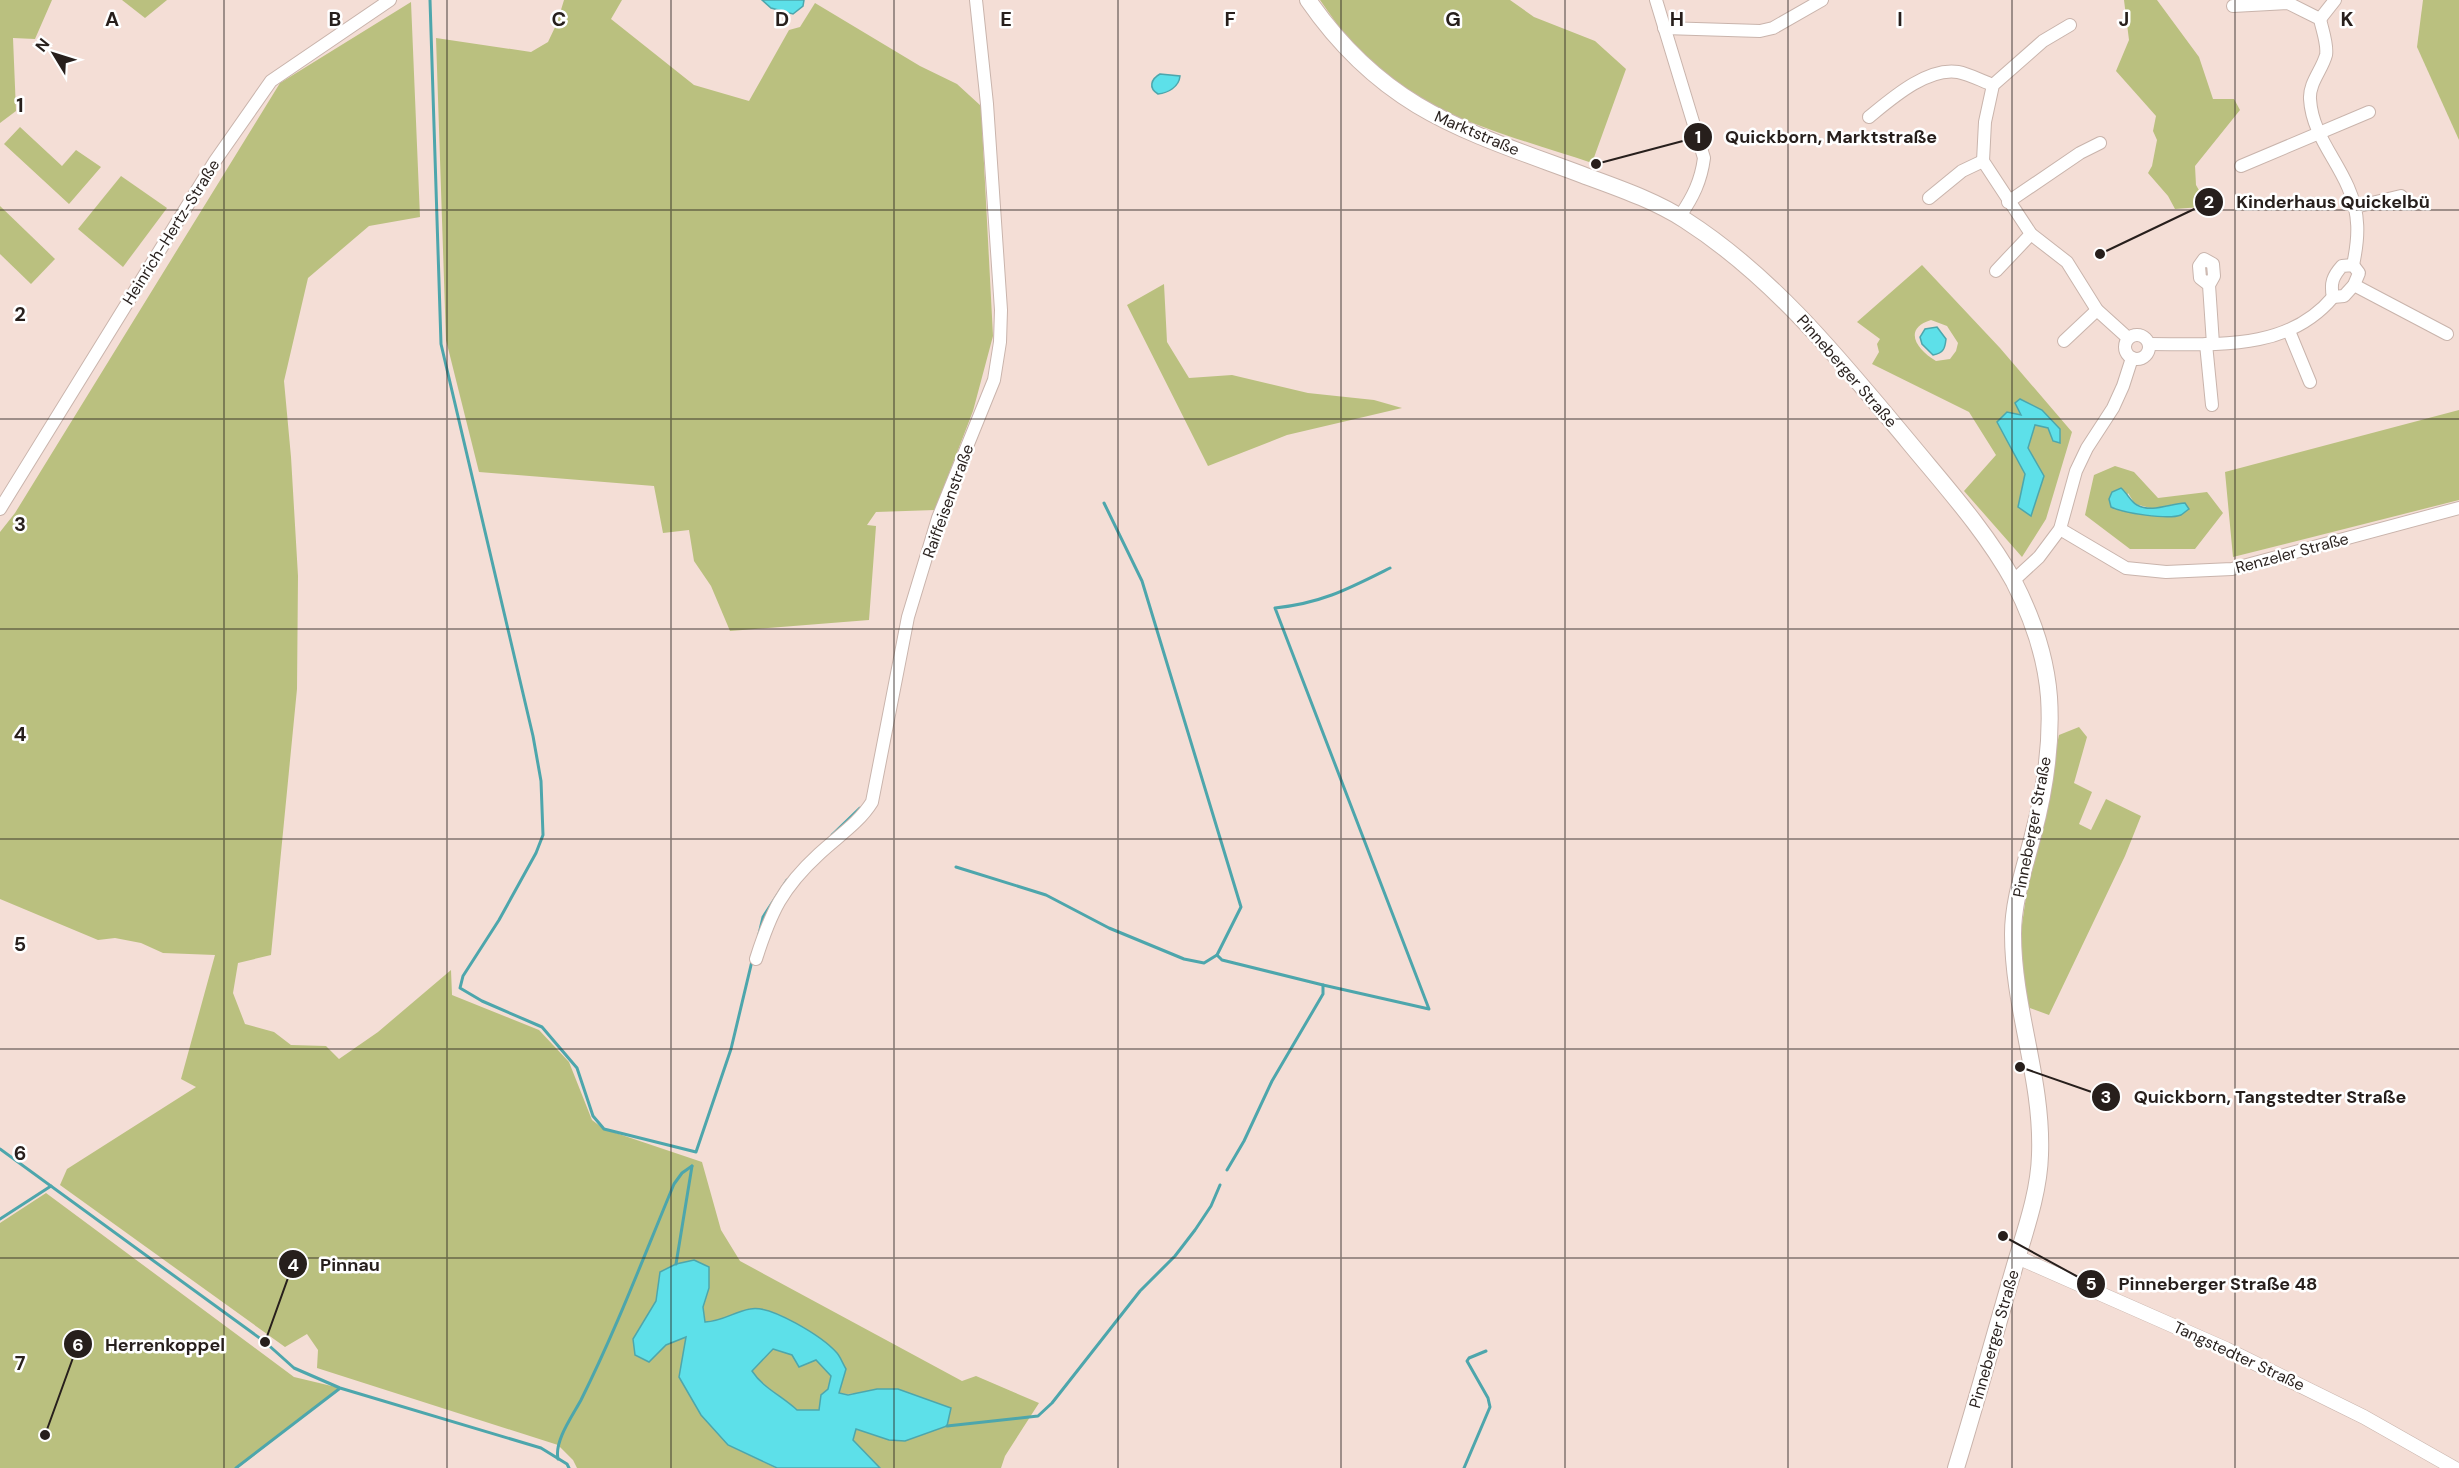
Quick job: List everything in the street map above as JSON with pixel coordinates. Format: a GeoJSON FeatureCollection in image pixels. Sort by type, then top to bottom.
{"type":"FeatureCollection","features":[{"type":"Feature","properties":{"kind":"main road","name":"Marktstraße"},"geometry":{"type":"LineString","coordinates":[[1308,0],[1330,33],[1361,65],[1427,112],[1460,129],[1643,197],[1680,216]]}},
{"type":"Feature","properties":{"kind":"main road","name":"Pinneberger Straße"},"geometry":{"type":"LineString","coordinates":[[1680,216],[1725,248],[1788,304],[1879,405],[1946,486],[1979,528],[2013,581],[2033,626],[2043,662],[2049,693],[2050,736],[2044,788],[2021,879],[2013,927],[2014,972],[2034,1075],[2040,1125],[2040,1160],[2031,1209],[1956,1468]]}},
{"type":"Feature","properties":{"kind":"street","name":"Heinrich-Hertz-Straße"},"geometry":{"type":"LineString","coordinates":[[0,509],[215,161],[271,81],[390,0]]}},
{"type":"Feature","properties":{"kind":"street","name":"Raiffeisenstraße"},"geometry":{"type":"LineString","coordinates":[[756,959],[768,922],[782,894],[817,856],[865,813],[872,802],[908,617],[938,518],[994,380],[1000,342],[1001,310],[987,104],[976,0]]}},
{"type":"Feature","properties":{"kind":"street"},"geometry":{"type":"LineString","coordinates":[[1656,0],[1704,158],[1702,174],[1696,191],[1680,216]]}},
{"type":"Feature","properties":{"kind":"street"},"geometry":{"type":"LineString","coordinates":[[1664,28],[1760,31],[1773,28],[1822,0]]}},
{"type":"Feature","properties":{"kind":"street"},"geometry":{"type":"LineString","coordinates":[[2149,344],[2148,352],[2140,358],[2132,358],[2124,346],[2128,338],[2134,335],[2140,335],[2149,344],[2253,342],[2289,331],[2320,312],[2333,297],[2344,296],[2354,285],[2358,273],[2353,265],[2359,238],[2355,207],[2348,187],[2318,133],[2310,97],[2317,71],[2326,55],[2320,19],[2335,0]]}},
{"type":"Feature","properties":{"kind":"street"},"geometry":{"type":"LineString","coordinates":[[2233,6],[2288,3],[2320,19]]}},
{"type":"Feature","properties":{"kind":"street"},"geometry":{"type":"LineString","coordinates":[[2070,25],[2043,41],[1993,85],[1985,122],[1983,161],[2031,234],[2067,262],[2097,310],[2128,338]]}},
{"type":"Feature","properties":{"kind":"street"},"geometry":{"type":"LineString","coordinates":[[1869,117],[1900,92],[1926,76],[1957,72],[1993,85]]}},
{"type":"Feature","properties":{"kind":"street"},"geometry":{"type":"LineString","coordinates":[[2241,166],[2369,112]]}},
{"type":"Feature","properties":{"kind":"street"},"geometry":{"type":"LineString","coordinates":[[2008,202],[2080,153],[2100,143]]}},
{"type":"Feature","properties":{"kind":"street"},"geometry":{"type":"LineString","coordinates":[[1929,198],[1962,171],[1983,161]]}},
{"type":"Feature","properties":{"kind":"street"},"geometry":{"type":"LineString","coordinates":[[2355,207],[2402,196]]}},
{"type":"Feature","properties":{"kind":"street"},"geometry":{"type":"LineString","coordinates":[[1996,271],[2031,234]]}},
{"type":"Feature","properties":{"kind":"street"},"geometry":{"type":"LineString","coordinates":[[2333,297],[2331,286],[2335,274],[2342,266],[2353,265]]}},
{"type":"Feature","properties":{"kind":"street"},"geometry":{"type":"LineString","coordinates":[[2209,285],[2212,405]]}},
{"type":"Feature","properties":{"kind":"street"},"geometry":{"type":"LineString","coordinates":[[2354,285],[2447,334]]}},
{"type":"Feature","properties":{"kind":"street"},"geometry":{"type":"LineString","coordinates":[[2064,341],[2097,310]]}},
{"type":"Feature","properties":{"kind":"street"},"geometry":{"type":"LineString","coordinates":[[2289,331],[2310,382]]}},
{"type":"Feature","properties":{"kind":"street"},"geometry":{"type":"LineString","coordinates":[[2013,581],[2039,557],[2060,529],[2076,471],[2086,448],[2113,408],[2124,386],[2132,358]]}},
{"type":"Feature","properties":{"kind":"street","name":"Renzeler Straße"},"geometry":{"type":"LineString","coordinates":[[2060,529],[2126,568],[2166,573],[2232,569],[2459,508]]}},
{"type":"Feature","properties":{"kind":"street","name":"Tangstedter Straße"},"geometry":{"type":"LineString","coordinates":[[2017,1257],[2226,1349],[2364,1417],[2454,1468]]}},
{"type":"Feature","properties":{"kind":"green space"},"geometry":{"type":"Polygon","coordinates":[[[0,0],[52,0],[35,39],[13,38],[16,111],[0,123],[0,0]]]}},
{"type":"Feature","properties":{"kind":"green space"},"geometry":{"type":"Polygon","coordinates":[[[122,0],[167,0],[145,18],[122,0]]]}},
{"type":"Feature","properties":{"kind":"green space"},"geometry":{"type":"Polygon","coordinates":[[[564,0],[622,0],[611,19],[694,85],[749,101],[789,30],[800,27],[815,3],[920,66],[957,84],[981,106],[993,336],[973,411],[935,510],[876,512],[867,525],[876,526],[869,620],[730,631],[711,586],[694,561],[689,530],[663,533],[654,486],[479,472],[446,340],[436,38],[531,52],[548,42],[564,0]]]}},
{"type":"Feature","properties":{"kind":"green space"},"geometry":{"type":"Polygon","coordinates":[[[1320,0],[1510,0],[1534,17],[1595,41],[1626,69],[1592,163],[1485,128],[1407,92],[1385,77],[1367,60],[1320,0]]]}},
{"type":"Feature","properties":{"kind":"green space"},"geometry":{"type":"Polygon","coordinates":[[[2124,0],[2157,0],[2199,57],[2213,99],[2234,99],[2240,110],[2195,166],[2196,185],[2204,199],[2201,207],[2175,209],[2168,196],[2148,173],[2152,166],[2157,140],[2153,131],[2156,116],[2116,71],[2129,40],[2124,0]]]}},
{"type":"Feature","properties":{"kind":"green space"},"geometry":{"type":"Polygon","coordinates":[[[2423,0],[2459,0],[2459,140],[2417,47],[2423,0]]]}},
{"type":"Feature","properties":{"kind":"green space"},"geometry":{"type":"Polygon","coordinates":[[[411,2],[420,217],[369,226],[308,278],[284,381],[298,576],[297,689],[271,955],[238,963],[233,993],[245,1024],[274,1032],[291,1045],[326,1046],[339,1059],[378,1032],[451,970],[452,995],[539,1030],[569,1062],[592,1120],[604,1129],[702,1162],[721,1230],[740,1261],[962,1381],[976,1376],[1039,1403],[1005,1456],[1001,1468],[880,1468],[853,1440],[856,1429],[889,1440],[947,1426],[924,1404],[908,1393],[888,1389],[853,1394],[839,1393],[846,1369],[752,1308],[722,1321],[705,1322],[703,1307],[709,1288],[660,1272],[656,1301],[633,1339],[649,1362],[666,1345],[686,1337],[728,1445],[776,1468],[577,1468],[573,1460],[558,1445],[317,1368],[318,1350],[307,1334],[285,1347],[60,1185],[67,1169],[196,1087],[181,1079],[215,955],[163,953],[141,943],[115,938],[98,940],[0,899],[0,532],[15,513],[280,83],[411,2]]]}},
{"type":"Feature","properties":{"kind":"green space"},"geometry":{"type":"Polygon","coordinates":[[[20,127],[62,166],[76,150],[101,167],[69,204],[4,144],[20,127]]]}},
{"type":"Feature","properties":{"kind":"green space"},"geometry":{"type":"Polygon","coordinates":[[[121,176],[167,208],[123,267],[78,229],[121,176]]]}},
{"type":"Feature","properties":{"kind":"green space"},"geometry":{"type":"Polygon","coordinates":[[[0,206],[55,259],[31,284],[0,254],[0,206]]]}},
{"type":"Feature","properties":{"kind":"green space"},"geometry":{"type":"Polygon","coordinates":[[[1922,265],[2000,348],[2072,432],[2046,519],[2022,557],[1964,491],[1996,455],[1969,412],[1872,364],[1879,352],[1877,344],[1880,339],[1857,322],[1922,265]],[[1931,320],[1917,329],[1915,334],[1918,346],[1936,361],[1950,359],[1958,343],[1947,326],[1931,320]],[[2007,412],[2013,448],[2025,474],[2019,507],[2044,476],[2028,448],[2035,425],[2048,428],[2053,441],[2060,429],[2007,412]]]}},
{"type":"Feature","properties":{"kind":"green space"},"geometry":{"type":"Polygon","coordinates":[[[1164,284],[1167,342],[1189,378],[1232,375],[1308,393],[1374,400],[1402,408],[1287,435],[1208,466],[1127,305],[1164,284]]]}},
{"type":"Feature","properties":{"kind":"green space"},"geometry":{"type":"Polygon","coordinates":[[[2459,410],[2459,500],[2233,557],[2225,472],[2459,410]]]}},
{"type":"Feature","properties":{"kind":"green space"},"geometry":{"type":"Polygon","coordinates":[[[2115,466],[2134,472],[2158,498],[2207,492],[2223,513],[2195,549],[2130,549],[2085,515],[2094,475],[2115,466]],[[2128,493],[2123,512],[2151,516],[2181,515],[2175,504],[2154,509],[2135,504],[2128,493]]]}},
{"type":"Feature","properties":{"kind":"green space"},"geometry":{"type":"Polygon","coordinates":[[[2079,727],[2087,737],[2074,783],[2092,792],[2079,824],[2091,830],[2106,799],[2141,816],[2125,856],[2049,1015],[2027,1007],[2019,945],[2029,876],[2059,735],[2079,727]]]}},
{"type":"Feature","properties":{"kind":"green space"},"geometry":{"type":"Polygon","coordinates":[[[46,1193],[294,1377],[340,1388],[238,1468],[0,1468],[0,1223],[46,1193]]]}},
{"type":"Feature","properties":{"kind":"green space"},"geometry":{"type":"Polygon","coordinates":[[[773,1349],[816,1360],[831,1376],[828,1389],[821,1395],[820,1410],[797,1410],[752,1371],[773,1349]]]}},
{"type":"Feature","properties":{"kind":"water"},"geometry":{"type":"Polygon","coordinates":[[[762,0],[804,0],[803,6],[793,14],[771,8],[762,0]]]}},
{"type":"Feature","properties":{"kind":"water"},"geometry":{"type":"Polygon","coordinates":[[[1160,74],[1180,76],[1178,83],[1172,89],[1158,94],[1152,84],[1154,78],[1160,74]]]}},
{"type":"Feature","properties":{"kind":"water"},"geometry":{"type":"Polygon","coordinates":[[[1937,327],[1946,342],[1942,351],[1933,355],[1922,344],[1920,337],[1925,329],[1937,327]]]}},
{"type":"Feature","properties":{"kind":"water"},"geometry":{"type":"Polygon","coordinates":[[[2020,399],[2042,410],[2060,429],[2060,443],[2053,441],[2048,428],[2035,425],[2028,448],[2044,476],[2031,516],[2018,507],[2025,474],[1997,422],[2007,412],[2021,415],[2015,403],[2020,399]]]}},
{"type":"Feature","properties":{"kind":"water"},"geometry":{"type":"Polygon","coordinates":[[[2121,488],[2135,504],[2143,507],[2155,508],[2185,503],[2189,509],[2181,515],[2166,517],[2111,507],[2109,499],[2112,492],[2121,488]]]}},
{"type":"Feature","properties":{"kind":"water"},"geometry":{"type":"Polygon","coordinates":[[[694,1260],[709,1267],[709,1288],[703,1307],[705,1322],[750,1309],[759,1309],[783,1317],[809,1331],[837,1353],[846,1369],[839,1393],[848,1395],[877,1389],[898,1389],[951,1408],[947,1426],[905,1441],[889,1440],[856,1429],[853,1440],[880,1468],[777,1468],[728,1445],[701,1415],[679,1377],[686,1337],[666,1345],[649,1362],[635,1355],[633,1339],[656,1301],[660,1272],[676,1264],[694,1260]],[[773,1349],[752,1371],[767,1387],[797,1410],[819,1410],[821,1395],[828,1389],[831,1376],[816,1360],[799,1367],[792,1355],[773,1349]]]}},
{"type":"Feature","properties":{"kind":"waterway"},"geometry":{"type":"LineString","coordinates":[[430,0],[441,344],[533,736],[541,781],[543,835],[536,853],[499,920],[463,976],[460,988],[482,1001],[542,1027],[577,1068],[593,1116],[604,1129],[696,1152],[731,1049],[752,961]]}},
{"type":"Feature","properties":{"kind":"waterway"},"geometry":{"type":"LineString","coordinates":[[1104,503],[1142,581],[1241,907],[1217,955],[1222,960],[1323,985]]}},
{"type":"Feature","properties":{"kind":"waterway"},"geometry":{"type":"LineString","coordinates":[[1227,1170],[1244,1141],[1272,1081],[1323,994],[1323,985],[1429,1009],[1275,608],[1321,599],[1348,589],[1390,568]]}},
{"type":"Feature","properties":{"kind":"waterway"},"geometry":{"type":"LineString","coordinates":[[832,835],[860,808]]}},
{"type":"Feature","properties":{"kind":"waterway"},"geometry":{"type":"LineString","coordinates":[[956,867],[1046,895],[1109,928],[1184,959],[1204,963],[1217,955]]}},
{"type":"Feature","properties":{"kind":"waterway"},"geometry":{"type":"LineString","coordinates":[[759,934],[763,917],[787,880]]}},
{"type":"Feature","properties":{"kind":"waterway"},"geometry":{"type":"LineString","coordinates":[[0,1149],[265,1342],[294,1368],[340,1388],[541,1448],[567,1464],[569,1468]]}},
{"type":"Feature","properties":{"kind":"waterway"},"geometry":{"type":"LineString","coordinates":[[676,1264],[692,1166]]}},
{"type":"Feature","properties":{"kind":"waterway"},"geometry":{"type":"LineString","coordinates":[[558,1459],[561,1436],[606,1347],[674,1184],[682,1173],[692,1166]]}},
{"type":"Feature","properties":{"kind":"waterway"},"geometry":{"type":"LineString","coordinates":[[947,1426],[1038,1416],[1052,1403],[1140,1291],[1175,1256],[1211,1206],[1220,1185]]}},
{"type":"Feature","properties":{"kind":"waterway"},"geometry":{"type":"LineString","coordinates":[[0,1219],[51,1186]]}},
{"type":"Feature","properties":{"kind":"waterway"},"geometry":{"type":"LineString","coordinates":[[1464,1468],[1490,1407],[1488,1398],[1467,1361],[1486,1351]]}},
{"type":"Feature","properties":{"kind":"waterway"},"geometry":{"type":"LineString","coordinates":[[236,1468],[339,1389]]}},
{"type":"Feature","properties":{"kind":"place","name":"Quickborn, Marktstraße"},"geometry":{"type":"Point","coordinates":[1596,164]}},
{"type":"Feature","properties":{"kind":"place","name":"Kinderhaus Quickelbü"},"geometry":{"type":"Point","coordinates":[2100,254]}},
{"type":"Feature","properties":{"kind":"place","name":"Quickborn, Tangstedter Straße"},"geometry":{"type":"Point","coordinates":[2020,1067]}},
{"type":"Feature","properties":{"kind":"place","name":"Pinneberger Straße 48"},"geometry":{"type":"Point","coordinates":[2003,1236]}},
{"type":"Feature","properties":{"kind":"place","name":"Pinnau"},"geometry":{"type":"Point","coordinates":[265,1342]}},
{"type":"Feature","properties":{"kind":"place","name":"Herrenkoppel"},"geometry":{"type":"Point","coordinates":[45,1435]}}]}
